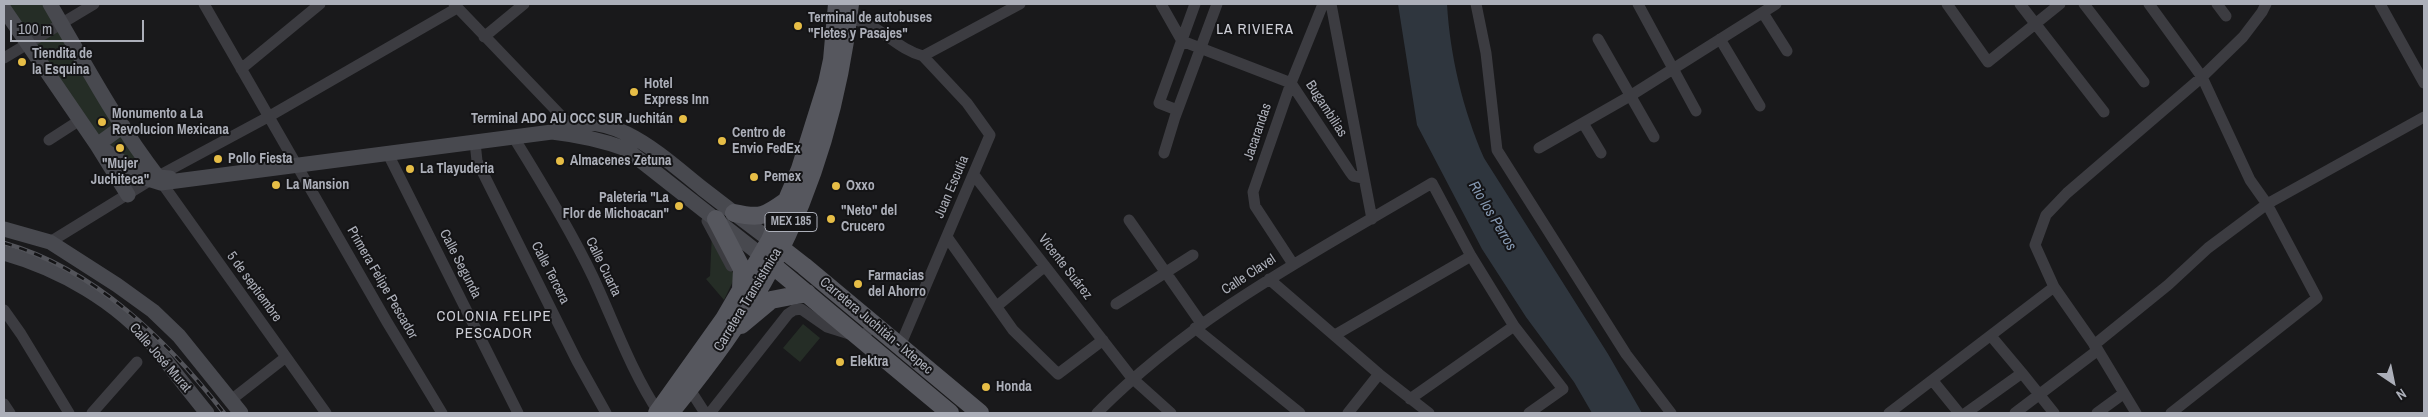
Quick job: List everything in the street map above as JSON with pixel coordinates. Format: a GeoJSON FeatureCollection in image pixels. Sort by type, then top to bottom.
{"type":"FeatureCollection","features":[{"type":"Feature","properties":{"kind":"main road","name":"Carretera Transistmica"},"geometry":{"type":"LineString","coordinates":[[790,207],[827,84],[832,60],[838,4]]}},
{"type":"Feature","properties":{"kind":"main road","name":"Carretera Transistmica"},"geometry":{"type":"LineString","coordinates":[[661,413],[685,383],[730,335],[775,244],[828,124],[844,57],[850,11]]}},
{"type":"Feature","properties":{"kind":"main road"},"geometry":{"type":"LineString","coordinates":[[734,213],[754,217],[766,216],[790,207],[794,245],[817,276]]}},
{"type":"Feature","properties":{"kind":"main road"},"geometry":{"type":"LineString","coordinates":[[711,220],[742,268],[737,296]]}},
{"type":"Feature","properties":{"kind":"main road","name":"Carretera Juchitán - Ixtepec"},"geometry":{"type":"LineString","coordinates":[[775,244],[817,276],[980,413]]}},
{"type":"Feature","properties":{"kind":"main road","name":"Carretera Transistmica"},"geometry":{"type":"LineString","coordinates":[[685,383],[737,296],[767,260]]}},
{"type":"Feature","properties":{"kind":"main road","name":"Carretera Juchitán - Ixtepec"},"geometry":{"type":"LineString","coordinates":[[767,260],[950,413]]}},
{"type":"Feature","properties":{"kind":"main road"},"geometry":{"type":"LineString","coordinates":[[730,335],[771,300],[807,292]]}},
{"type":"Feature","properties":{"kind":"street"},"geometry":{"type":"LineString","coordinates":[[50,4],[93,80],[156,180]]}},
{"type":"Feature","properties":{"kind":"street"},"geometry":{"type":"LineString","coordinates":[[4,58],[94,4]]}},
{"type":"Feature","properties":{"kind":"street","name":"Primera Felipe Pescador"},"geometry":{"type":"LineString","coordinates":[[204,4],[297,167],[442,413]]}},
{"type":"Feature","properties":{"kind":"street"},"geometry":{"type":"LineString","coordinates":[[241,69],[320,4]]}},
{"type":"Feature","properties":{"kind":"street"},"geometry":{"type":"LineString","coordinates":[[484,37],[524,4]]}},
{"type":"Feature","properties":{"kind":"street"},"geometry":{"type":"LineString","coordinates":[[850,11],[883,31],[912,53],[928,54],[1020,4]]}},
{"type":"Feature","properties":{"kind":"street"},"geometry":{"type":"LineString","coordinates":[[1161,4],[1182,41]]}},
{"type":"Feature","properties":{"kind":"street"},"geometry":{"type":"LineString","coordinates":[[1178,110],[1159,103],[1195,4]]}},
{"type":"Feature","properties":{"kind":"street"},"geometry":{"type":"LineString","coordinates":[[1164,153],[1217,4]]}},
{"type":"Feature","properties":{"kind":"street","name":"Jacarandas"},"geometry":{"type":"LineString","coordinates":[[1293,264],[1255,206],[1253,197],[1291,83],[1323,4]]}},
{"type":"Feature","properties":{"kind":"street"},"geometry":{"type":"LineString","coordinates":[[1331,4],[1372,219]]}},
{"type":"Feature","properties":{"kind":"street"},"geometry":{"type":"LineString","coordinates":[[1476,4],[1486,53],[1497,150],[1626,354],[1671,413]]}},
{"type":"Feature","properties":{"kind":"street"},"geometry":{"type":"LineString","coordinates":[[1638,4],[1696,111]]}},
{"type":"Feature","properties":{"kind":"street"},"geometry":{"type":"LineString","coordinates":[[1539,148],[1630,96],[1776,4]]}},
{"type":"Feature","properties":{"kind":"street"},"geometry":{"type":"LineString","coordinates":[[1946,4],[1988,62],[2060,4]]}},
{"type":"Feature","properties":{"kind":"street"},"geometry":{"type":"LineString","coordinates":[[2020,4],[2036,22],[2104,112]]}},
{"type":"Feature","properties":{"kind":"street"},"geometry":{"type":"LineString","coordinates":[[2084,4],[2144,82]]}},
{"type":"Feature","properties":{"kind":"street"},"geometry":{"type":"LineString","coordinates":[[2149,4],[2202,77],[2250,180],[2267,204],[2317,298],[2171,413]]}},
{"type":"Feature","properties":{"kind":"street"},"geometry":{"type":"LineString","coordinates":[[2217,4],[2226,16]]}},
{"type":"Feature","properties":{"kind":"street"},"geometry":{"type":"LineString","coordinates":[[2136,413],[2096,347],[2054,287],[2035,245],[2046,215],[2067,194],[2202,77],[2243,36],[2266,4]]}},
{"type":"Feature","properties":{"kind":"street"},"geometry":{"type":"LineString","coordinates":[[2380,4],[2424,83]]}},
{"type":"Feature","properties":{"kind":"street"},"geometry":{"type":"LineString","coordinates":[[50,242],[268,117],[455,6],[571,129],[626,149],[711,220],[767,260]]}},
{"type":"Feature","properties":{"kind":"street"},"geometry":{"type":"LineString","coordinates":[[4,9],[97,145],[128,196]]}},
{"type":"Feature","properties":{"kind":"street"},"geometry":{"type":"LineString","coordinates":[[1763,13],[1787,51]]}},
{"type":"Feature","properties":{"kind":"street"},"geometry":{"type":"LineString","coordinates":[[1598,39],[1654,137]]}},
{"type":"Feature","properties":{"kind":"street"},"geometry":{"type":"LineString","coordinates":[[1720,39],[1760,106]]}},
{"type":"Feature","properties":{"kind":"street","name":"Bugambilias"},"geometry":{"type":"LineString","coordinates":[[1182,41],[1200,50],[1291,83],[1353,176],[1363,178]]}},
{"type":"Feature","properties":{"kind":"street","name":"Juan Escutia"},"geometry":{"type":"LineString","coordinates":[[900,346],[974,175],[990,133],[928,54]]}},
{"type":"Feature","properties":{"kind":"street"},"geometry":{"type":"LineString","coordinates":[[2015,413],[2096,347],[2208,248],[2267,204],[2424,116]]}},
{"type":"Feature","properties":{"kind":"street"},"geometry":{"type":"LineString","coordinates":[[49,140],[80,120]]}},
{"type":"Feature","properties":{"kind":"street"},"geometry":{"type":"LineString","coordinates":[[1583,123],[1601,153]]}},
{"type":"Feature","properties":{"kind":"street"},"geometry":{"type":"LineString","coordinates":[[97,145],[156,180],[177,180],[297,167],[602,125],[643,142],[775,244]]}},
{"type":"Feature","properties":{"kind":"street"},"geometry":{"type":"LineString","coordinates":[[97,145],[123,126]]}},
{"type":"Feature","properties":{"kind":"street","name":"Calle Cuarta"},"geometry":{"type":"LineString","coordinates":[[514,138],[546,190],[592,276],[620,337],[661,413]]}},
{"type":"Feature","properties":{"kind":"street","name":"Calle Tercera"},"geometry":{"type":"LineString","coordinates":[[475,142],[477,161],[577,361],[606,413]]}},
{"type":"Feature","properties":{"kind":"street","name":"Calle Segunda"},"geometry":{"type":"LineString","coordinates":[[388,154],[518,413]]}},
{"type":"Feature","properties":{"kind":"street","name":"Vicente Suárez"},"geometry":{"type":"LineString","coordinates":[[974,175],[1132,378],[1171,413]]}},
{"type":"Feature","properties":{"kind":"street","name":"5 de septiembre"},"geometry":{"type":"LineString","coordinates":[[156,180],[326,413]]}},
{"type":"Feature","properties":{"kind":"street","name":"Calle Clavel"},"geometry":{"type":"LineString","coordinates":[[1097,413],[1132,378],[1198,326],[1293,264],[1432,183],[1471,256]]}},
{"type":"Feature","properties":{"kind":"street"},"geometry":{"type":"LineString","coordinates":[[1129,220],[1166,273],[1198,326],[1300,413]]}},
{"type":"Feature","properties":{"kind":"street"},"geometry":{"type":"LineString","coordinates":[[4,229],[50,242],[117,285],[153,311],[179,336],[241,413]]}},
{"type":"Feature","properties":{"kind":"street"},"geometry":{"type":"LineString","coordinates":[[947,238],[1013,330],[1058,374],[1103,340]]}},
{"type":"Feature","properties":{"kind":"street","name":"Calle José Murat"},"geometry":{"type":"LineString","coordinates":[[4,253],[40,264],[94,294],[116,310],[154,346],[207,413]]}},
{"type":"Feature","properties":{"kind":"street"},"geometry":{"type":"LineString","coordinates":[[1116,304],[1193,255]]}},
{"type":"Feature","properties":{"kind":"street"},"geometry":{"type":"LineString","coordinates":[[1336,335],[1471,256],[1514,326],[1563,389],[1529,413]]}},
{"type":"Feature","properties":{"kind":"street"},"geometry":{"type":"LineString","coordinates":[[997,306],[1045,266]]}},
{"type":"Feature","properties":{"kind":"street"},"geometry":{"type":"LineString","coordinates":[[1269,279],[1379,374],[1429,413]]}},
{"type":"Feature","properties":{"kind":"street"},"geometry":{"type":"LineString","coordinates":[[1889,413],[2054,287]]}},
{"type":"Feature","properties":{"kind":"street"},"geometry":{"type":"LineString","coordinates":[[710,413],[788,314],[794,310],[802,309],[827,327],[862,338],[874,324]]}},
{"type":"Feature","properties":{"kind":"street"},"geometry":{"type":"LineString","coordinates":[[4,310],[21,334],[68,413]]}},
{"type":"Feature","properties":{"kind":"street"},"geometry":{"type":"LineString","coordinates":[[1410,399],[1514,326]]}},
{"type":"Feature","properties":{"kind":"street"},"geometry":{"type":"LineString","coordinates":[[1991,336],[2054,413]]}},
{"type":"Feature","properties":{"kind":"street"},"geometry":{"type":"LineString","coordinates":[[231,400],[286,357]]}},
{"type":"Feature","properties":{"kind":"street"},"geometry":{"type":"LineString","coordinates":[[92,413],[137,362]]}},
{"type":"Feature","properties":{"kind":"street"},"geometry":{"type":"LineString","coordinates":[[1966,413],[2022,373]]}},
{"type":"Feature","properties":{"kind":"street"},"geometry":{"type":"LineString","coordinates":[[1348,413],[1379,374]]}},
{"type":"Feature","properties":{"kind":"street"},"geometry":{"type":"LineString","coordinates":[[1933,381],[1959,413]]}},
{"type":"Feature","properties":{"kind":"street"},"geometry":{"type":"LineString","coordinates":[[685,383],[704,413]]}},
{"type":"Feature","properties":{"kind":"street"},"geometry":{"type":"LineString","coordinates":[[2097,413],[2123,394]]}},
{"type":"Feature","properties":{"kind":"street"},"geometry":{"type":"LineString","coordinates":[[4,404],[10,413]]}},
{"type":"Feature","properties":{"kind":"shaded area"},"geometry":{"type":"Polygon","coordinates":[[[4,4],[50,4],[155,174],[97,145],[4,4]]]}},
{"type":"Feature","properties":{"kind":"shaded area"},"geometry":{"type":"Polygon","coordinates":[[[712,232],[735,277],[724,300],[706,279],[710,276],[712,232]]]}},
{"type":"Feature","properties":{"kind":"shaded area"},"geometry":{"type":"Polygon","coordinates":[[[803,324],[820,338],[800,362],[783,348],[803,324]]]}},
{"type":"Feature","properties":{"kind":"water","name":"Rio los Perros"},"geometry":{"type":"Polygon","coordinates":[[[1398,4],[1447,4],[1454,63],[1470,121],[1484,158],[1608,354],[1642,413],[1592,413],[1574,382],[1526,317],[1482,249],[1417,125],[1398,4]]]}},
{"type":"Feature","properties":{"kind":"railway"},"geometry":{"type":"LineString","coordinates":[[4,243],[37,255],[69,270],[127,310],[178,359],[224,413]]}},
{"type":"Feature","properties":{"kind":"place","name":"Terminal de autobuses \"Fletes y Pasajes\""},"geometry":{"type":"Point","coordinates":[798,26]}},
{"type":"Feature","properties":{"kind":"place","name":"Tiendita de la Esquina"},"geometry":{"type":"Point","coordinates":[22,62]}},
{"type":"Feature","properties":{"kind":"place","name":"Hotel Express Inn"},"geometry":{"type":"Point","coordinates":[634,92]}},
{"type":"Feature","properties":{"kind":"place","name":"Terminal ADO AU OCC SUR Juchitán"},"geometry":{"type":"Point","coordinates":[683,119]}},
{"type":"Feature","properties":{"kind":"place","name":"Monumento a La Revolucion Mexicana"},"geometry":{"type":"Point","coordinates":[102,122]}},
{"type":"Feature","properties":{"kind":"place","name":"Centro de Envio FedEx"},"geometry":{"type":"Point","coordinates":[722,141]}},
{"type":"Feature","properties":{"kind":"place","name":"\"Mujer Juchiteca\""},"geometry":{"type":"Point","coordinates":[120,148]}},
{"type":"Feature","properties":{"kind":"place","name":"Pollo Fiesta"},"geometry":{"type":"Point","coordinates":[218,159]}},
{"type":"Feature","properties":{"kind":"place","name":"Almacenes Zetuna"},"geometry":{"type":"Point","coordinates":[560,161]}},
{"type":"Feature","properties":{"kind":"place","name":"La Tlayuderia"},"geometry":{"type":"Point","coordinates":[410,169]}},
{"type":"Feature","properties":{"kind":"place","name":"Pemex"},"geometry":{"type":"Point","coordinates":[754,177]}},
{"type":"Feature","properties":{"kind":"place","name":"La Mansion"},"geometry":{"type":"Point","coordinates":[276,185]}},
{"type":"Feature","properties":{"kind":"place","name":"Oxxo"},"geometry":{"type":"Point","coordinates":[836,186]}},
{"type":"Feature","properties":{"kind":"place","name":"Paleteria \"La Flor de Michoacan\""},"geometry":{"type":"Point","coordinates":[679,206]}},
{"type":"Feature","properties":{"kind":"place","name":"\"Neto\" del Crucero"},"geometry":{"type":"Point","coordinates":[831,219]}},
{"type":"Feature","properties":{"kind":"place","name":"Farmacias del Ahorro"},"geometry":{"type":"Point","coordinates":[858,284]}},
{"type":"Feature","properties":{"kind":"place","name":"Elektra"},"geometry":{"type":"Point","coordinates":[840,362]}},
{"type":"Feature","properties":{"kind":"place","name":"Honda"},"geometry":{"type":"Point","coordinates":[986,387]}},
{"type":"Feature","properties":{"kind":"district","name":"LA RIVIERA"},"geometry":{"type":"Point","coordinates":[1255,30]}},
{"type":"Feature","properties":{"kind":"district","name":"COLONIA FELIPE PESCADOR"},"geometry":{"type":"Point","coordinates":[494,326]}}]}
